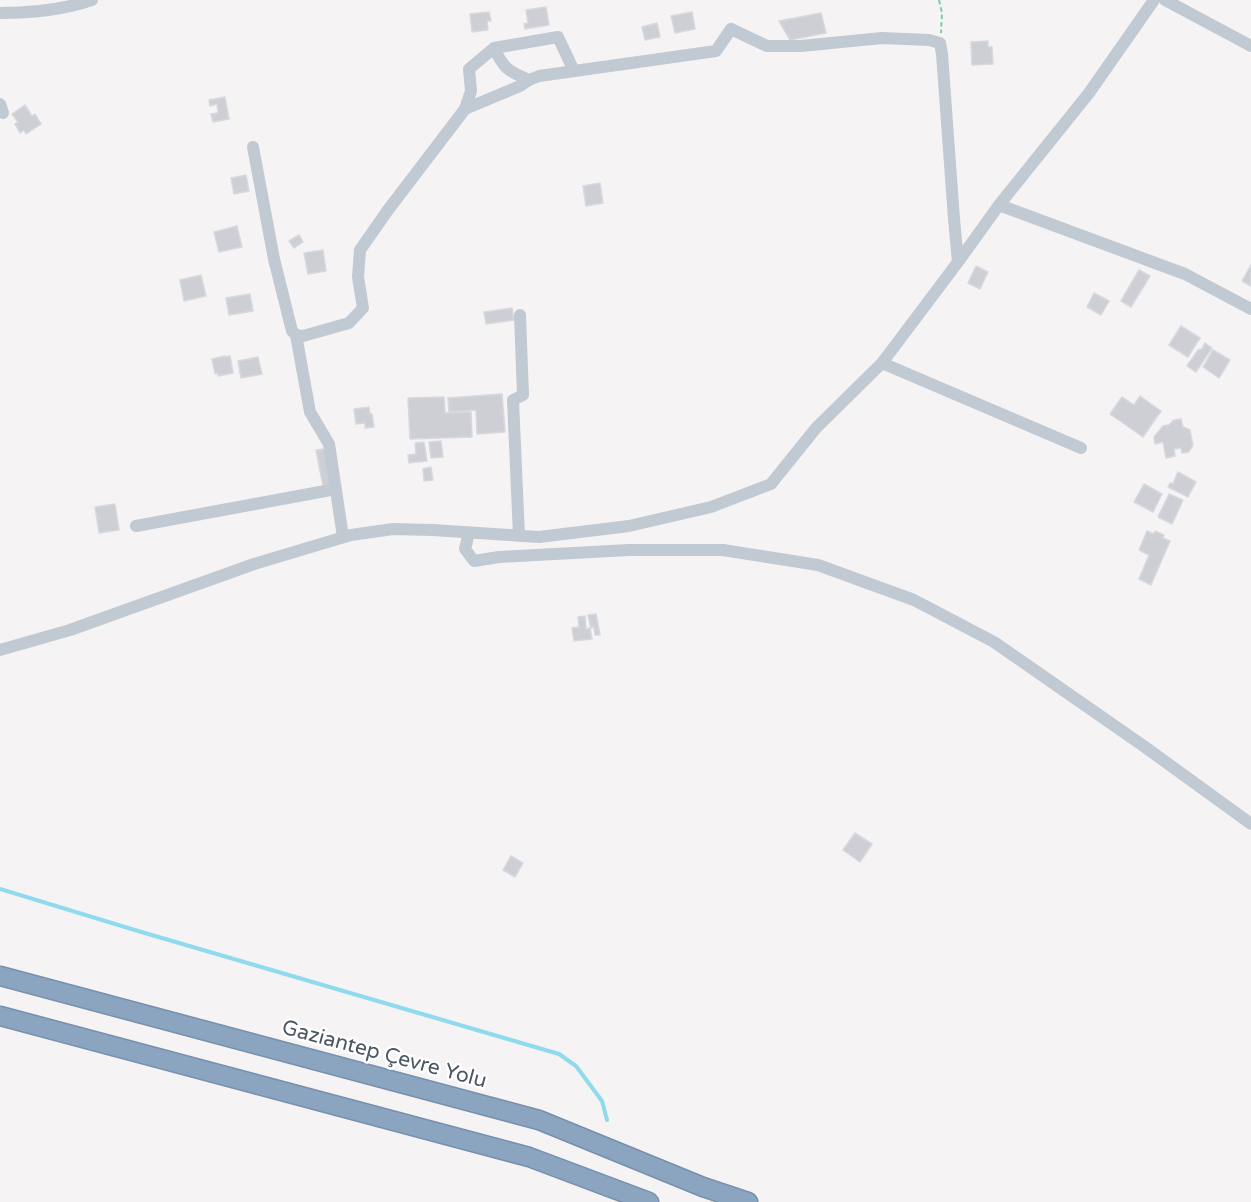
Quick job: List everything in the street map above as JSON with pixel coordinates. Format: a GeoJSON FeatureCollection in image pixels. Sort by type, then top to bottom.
{"type":"FeatureCollection","features":[{"type":"Feature","properties":{"kind":"highway","name":"Gaziantep Çevre Yolu"},"geometry":{"type":"LineString","coordinates":[[0,976],[539,1120],[704,1187],[748,1202]]}},
{"type":"Feature","properties":{"kind":"highway"},"geometry":{"type":"LineString","coordinates":[[0,1016],[529,1157],[649,1202]]}},
{"type":"Feature","properties":{"kind":"street"},"geometry":{"type":"LineString","coordinates":[[0,13],[29,13],[71,7],[92,0]]}},
{"type":"Feature","properties":{"kind":"street"},"geometry":{"type":"LineString","coordinates":[[0,650],[70,630],[254,564],[343,537],[393,529],[539,537],[629,526],[711,507],[771,484],[816,428],[882,363],[999,205],[1089,93],[1154,0]]}},
{"type":"Feature","properties":{"kind":"street"},"geometry":{"type":"LineString","coordinates":[[1165,0],[1251,45]]}},
{"type":"Feature","properties":{"kind":"street"},"geometry":{"type":"LineString","coordinates":[[465,109],[540,76],[716,51],[731,29],[767,46],[801,46],[882,38],[929,40],[940,43],[958,262]]}},
{"type":"Feature","properties":{"kind":"street"},"geometry":{"type":"LineString","coordinates":[[296,335],[303,336],[350,323],[363,308],[358,277],[360,250],[465,109],[471,91],[470,69],[494,48],[558,36],[574,71]]}},
{"type":"Feature","properties":{"kind":"street"},"geometry":{"type":"LineString","coordinates":[[494,48],[502,64],[514,74],[529,80]]}},
{"type":"Feature","properties":{"kind":"street"},"geometry":{"type":"LineString","coordinates":[[253,147],[274,259],[292,331],[296,335],[310,412],[328,444],[343,537]]}},
{"type":"Feature","properties":{"kind":"street"},"geometry":{"type":"LineString","coordinates":[[999,205],[1185,274],[1251,309]]}},
{"type":"Feature","properties":{"kind":"street"},"geometry":{"type":"LineString","coordinates":[[519,536],[513,400],[523,395],[520,315]]}},
{"type":"Feature","properties":{"kind":"street"},"geometry":{"type":"LineString","coordinates":[[882,363],[1081,448]]}},
{"type":"Feature","properties":{"kind":"street"},"geometry":{"type":"LineString","coordinates":[[136,526],[336,489]]}},
{"type":"Feature","properties":{"kind":"street"},"geometry":{"type":"LineString","coordinates":[[469,533],[465,549],[474,561],[499,557],[629,550],[723,550],[818,565],[914,600],[994,642],[1251,824]]}},
{"type":"Feature","properties":{"kind":"path"},"geometry":{"type":"LineString","coordinates":[[939,0],[942,13],[940,43]]}},
{"type":"Feature","properties":{"kind":"building"},"geometry":{"type":"Polygon","coordinates":[[[546,7],[549,25],[525,29],[524,24],[528,23],[526,10],[546,7]]]}},
{"type":"Feature","properties":{"kind":"building"},"geometry":{"type":"Polygon","coordinates":[[[489,12],[491,21],[487,21],[488,30],[472,32],[470,14],[489,12]]]}},
{"type":"Feature","properties":{"kind":"building"},"geometry":{"type":"Polygon","coordinates":[[[692,12],[695,29],[675,33],[671,16],[692,12]]]}},
{"type":"Feature","properties":{"kind":"building"},"geometry":{"type":"Polygon","coordinates":[[[821,13],[826,33],[790,40],[779,21],[821,13]]]}},
{"type":"Feature","properties":{"kind":"building"},"geometry":{"type":"Polygon","coordinates":[[[657,23],[660,37],[645,40],[642,27],[657,23]]]}},
{"type":"Feature","properties":{"kind":"building"},"geometry":{"type":"Polygon","coordinates":[[[988,41],[988,47],[992,47],[993,64],[972,65],[971,42],[988,41]]]}},
{"type":"Feature","properties":{"kind":"building"},"geometry":{"type":"Polygon","coordinates":[[[225,97],[229,119],[213,122],[211,114],[218,113],[217,104],[210,106],[209,100],[225,97]]]}},
{"type":"Feature","properties":{"kind":"building"},"geometry":{"type":"Polygon","coordinates":[[[25,105],[32,116],[35,114],[41,124],[26,134],[24,130],[20,133],[15,124],[18,122],[12,114],[25,105]]]}},
{"type":"Feature","properties":{"kind":"building"},"geometry":{"type":"Polygon","coordinates":[[[246,175],[249,191],[234,194],[231,178],[246,175]]]}},
{"type":"Feature","properties":{"kind":"building"},"geometry":{"type":"Polygon","coordinates":[[[600,183],[603,203],[586,206],[583,186],[600,183]]]}},
{"type":"Feature","properties":{"kind":"building"},"geometry":{"type":"Polygon","coordinates":[[[237,226],[242,247],[219,252],[214,232],[237,226]]]}},
{"type":"Feature","properties":{"kind":"building"},"geometry":{"type":"Polygon","coordinates":[[[299,235],[303,242],[294,248],[289,241],[299,235]]]}},
{"type":"Feature","properties":{"kind":"building"},"geometry":{"type":"Polygon","coordinates":[[[323,250],[326,271],[308,274],[304,253],[323,250]]]}},
{"type":"Feature","properties":{"kind":"building"},"geometry":{"type":"Polygon","coordinates":[[[1251,265],[1251,286],[1242,281],[1251,265]]]}},
{"type":"Feature","properties":{"kind":"building"},"geometry":{"type":"Polygon","coordinates":[[[976,266],[988,272],[980,289],[968,283],[976,266]]]}},
{"type":"Feature","properties":{"kind":"building"},"geometry":{"type":"Polygon","coordinates":[[[1139,270],[1150,276],[1131,307],[1121,301],[1139,270]]]}},
{"type":"Feature","properties":{"kind":"building"},"geometry":{"type":"Polygon","coordinates":[[[201,275],[206,296],[184,301],[180,280],[201,275]]]}},
{"type":"Feature","properties":{"kind":"building"},"geometry":{"type":"Polygon","coordinates":[[[1094,293],[1109,301],[1101,315],[1087,307],[1094,293]]]}},
{"type":"Feature","properties":{"kind":"building"},"geometry":{"type":"Polygon","coordinates":[[[250,294],[253,311],[229,315],[226,298],[250,294]]]}},
{"type":"Feature","properties":{"kind":"building"},"geometry":{"type":"Polygon","coordinates":[[[512,308],[514,320],[486,324],[484,312],[512,308]]]}},
{"type":"Feature","properties":{"kind":"building"},"geometry":{"type":"Polygon","coordinates":[[[1181,326],[1200,338],[1188,357],[1169,345],[1181,326]]]}},
{"type":"Feature","properties":{"kind":"building"},"geometry":{"type":"Polygon","coordinates":[[[1205,343],[1212,348],[1196,372],[1187,366],[1205,343]]]}},
{"type":"Feature","properties":{"kind":"building"},"geometry":{"type":"Polygon","coordinates":[[[1213,350],[1230,360],[1219,378],[1203,367],[1213,350]]]}},
{"type":"Feature","properties":{"kind":"building"},"geometry":{"type":"Polygon","coordinates":[[[230,356],[233,373],[218,376],[218,373],[215,374],[212,359],[230,356]]]}},
{"type":"Feature","properties":{"kind":"building"},"geometry":{"type":"Polygon","coordinates":[[[258,357],[262,374],[241,378],[238,361],[258,357]]]}},
{"type":"Feature","properties":{"kind":"building"},"geometry":{"type":"Polygon","coordinates":[[[502,394],[505,432],[477,434],[476,410],[449,412],[448,398],[502,394]]]}},
{"type":"Feature","properties":{"kind":"building"},"geometry":{"type":"Polygon","coordinates":[[[1140,396],[1161,411],[1143,437],[1110,414],[1122,397],[1134,405],[1140,396]]]}},
{"type":"Feature","properties":{"kind":"building"},"geometry":{"type":"Polygon","coordinates":[[[444,397],[445,413],[471,412],[472,437],[410,439],[408,398],[444,397]]]}},
{"type":"Feature","properties":{"kind":"building"},"geometry":{"type":"Polygon","coordinates":[[[369,407],[374,427],[365,428],[365,423],[356,424],[354,409],[369,407]]]}},
{"type":"Feature","properties":{"kind":"building"},"geometry":{"type":"Polygon","coordinates":[[[1181,419],[1183,427],[1190,430],[1193,445],[1189,452],[1182,453],[1181,448],[1174,449],[1175,456],[1166,458],[1163,442],[1155,444],[1154,437],[1163,426],[1181,419]]]}},
{"type":"Feature","properties":{"kind":"building"},"geometry":{"type":"Polygon","coordinates":[[[441,441],[443,457],[431,458],[429,442],[441,441]]]}},
{"type":"Feature","properties":{"kind":"building"},"geometry":{"type":"Polygon","coordinates":[[[424,442],[427,461],[409,463],[408,455],[416,454],[415,443],[424,442]]]}},
{"type":"Feature","properties":{"kind":"building"},"geometry":{"type":"Polygon","coordinates":[[[325,449],[331,485],[323,486],[316,450],[325,449]]]}},
{"type":"Feature","properties":{"kind":"building"},"geometry":{"type":"Polygon","coordinates":[[[431,467],[433,480],[424,481],[423,469],[431,467]]]}},
{"type":"Feature","properties":{"kind":"building"},"geometry":{"type":"Polygon","coordinates":[[[1178,472],[1196,482],[1188,497],[1168,487],[1170,483],[1173,484],[1178,472]]]}},
{"type":"Feature","properties":{"kind":"building"},"geometry":{"type":"Polygon","coordinates":[[[1144,484],[1162,494],[1153,512],[1134,502],[1144,484]]]}},
{"type":"Feature","properties":{"kind":"building"},"geometry":{"type":"Polygon","coordinates":[[[1169,494],[1183,500],[1172,524],[1158,517],[1169,494]]]}},
{"type":"Feature","properties":{"kind":"building"},"geometry":{"type":"Polygon","coordinates":[[[115,504],[119,530],[99,533],[95,507],[115,504]]]}},
{"type":"Feature","properties":{"kind":"building"},"geometry":{"type":"Polygon","coordinates":[[[1147,531],[1154,534],[1155,531],[1170,541],[1151,585],[1139,579],[1149,555],[1139,550],[1147,531]]]}},
{"type":"Feature","properties":{"kind":"building"},"geometry":{"type":"Polygon","coordinates":[[[596,614],[600,635],[595,635],[588,615],[596,614]]]}},
{"type":"Feature","properties":{"kind":"building"},"geometry":{"type":"Polygon","coordinates":[[[585,616],[586,629],[590,628],[592,639],[574,641],[572,628],[579,627],[578,617],[585,616]]]}},
{"type":"Feature","properties":{"kind":"building"},"geometry":{"type":"Polygon","coordinates":[[[855,833],[872,844],[860,862],[843,850],[855,833]]]}},
{"type":"Feature","properties":{"kind":"building"},"geometry":{"type":"Polygon","coordinates":[[[511,856],[523,863],[515,877],[503,870],[511,856]]]}},
{"type":"Feature","properties":{"kind":"waterway"},"geometry":{"type":"LineString","coordinates":[[0,889],[559,1054],[576,1066],[602,1101],[607,1120]]}}]}
